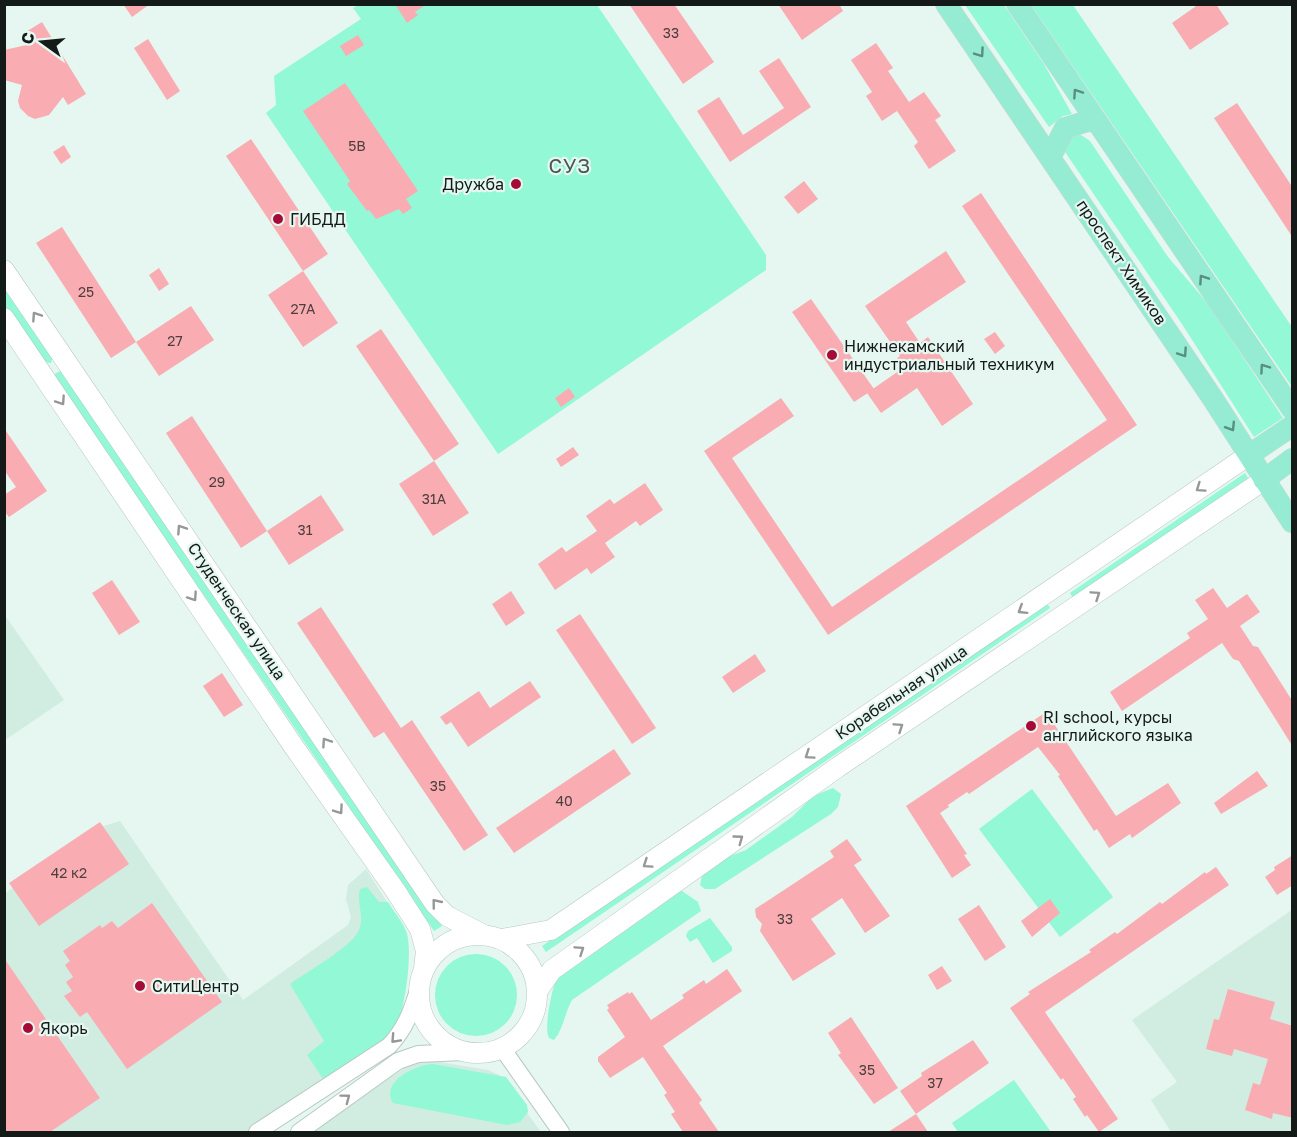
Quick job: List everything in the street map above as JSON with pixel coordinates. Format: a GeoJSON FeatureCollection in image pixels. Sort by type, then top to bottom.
{"type":"FeatureCollection","features":[{"type":"Feature","properties":{"kind":"main road","name":"проспект Химиков"},"geometry":{"type":"LineString","coordinates":[[946,4],[1051,156],[1293,522]]}},
{"type":"Feature","properties":{"kind":"main road"},"geometry":{"type":"LineString","coordinates":[[1017,4],[1293,409]]}},
{"type":"Feature","properties":{"kind":"main road"},"geometry":{"type":"LineString","coordinates":[[1051,156],[1065,128],[1088,121],[1096,122]]}},
{"type":"Feature","properties":{"kind":"main road","name":"Студенческая улица"},"geometry":{"type":"LineString","coordinates":[[4,270],[435,904],[447,916],[493,937]]}},
{"type":"Feature","properties":{"kind":"main road","name":"Студенческая улица"},"geometry":{"type":"LineString","coordinates":[[4,318],[420,929],[426,951],[422,978]]}},
{"type":"Feature","properties":{"kind":"main road"},"geometry":{"type":"LineString","coordinates":[[37,366],[46,371],[56,369],[61,360],[59,350]]}},
{"type":"Feature","properties":{"kind":"main road","name":"Корабельная улица"},"geometry":{"type":"LineString","coordinates":[[422,978],[434,953],[449,942],[466,936],[493,937],[551,930],[1293,426]]}},
{"type":"Feature","properties":{"kind":"main road","name":"Корабельная улица"},"geometry":{"type":"LineString","coordinates":[[464,1052],[486,1054],[502,1048],[527,1028],[536,1010],[538,990],[546,975],[562,962],[684,879],[838,767],[1293,459]]}},
{"type":"Feature","properties":{"kind":"main road"},"geometry":{"type":"LineString","coordinates":[[1053,591],[1068,613]]}},
{"type":"Feature","properties":{"kind":"main road"},"geometry":{"type":"LineString","coordinates":[[493,937],[516,948],[527,960],[538,990]]}},
{"type":"Feature","properties":{"kind":"main road"},"geometry":{"type":"LineString","coordinates":[[422,978],[419,1004],[424,1019],[433,1033],[446,1045],[464,1052]]}},
{"type":"Feature","properties":{"kind":"street","name":"Корабельная улица"},"geometry":{"type":"LineString","coordinates":[[257,1132],[389,1046],[401,1033],[410,1017],[422,978]]}},
{"type":"Feature","properties":{"kind":"street"},"geometry":{"type":"LineString","coordinates":[[502,1048],[561,1132]]}},
{"type":"Feature","properties":{"kind":"street","name":"Корабельная улица"},"geometry":{"type":"LineString","coordinates":[[299,1132],[398,1061],[417,1054],[464,1052]]}},
{"type":"Feature","properties":{"kind":"shaded area"},"geometry":{"type":"Polygon","coordinates":[[[4,614],[64,700],[5,740],[4,740],[4,614]]]}},
{"type":"Feature","properties":{"kind":"shaded area"},"geometry":{"type":"Polygon","coordinates":[[[120,821],[243,1000],[348,925],[351,917],[346,899],[348,885],[366,869],[407,933],[409,954],[397,1028],[254,1132],[5,1132],[4,894],[97,828],[120,821]]]}},
{"type":"Feature","properties":{"kind":"shaded area"},"geometry":{"type":"Polygon","coordinates":[[[1292,910],[1292,1132],[1171,1132],[1151,1100],[1177,1082],[1132,1020],[1292,910]]]}},
{"type":"Feature","properties":{"kind":"shaded area"},"geometry":{"type":"Polygon","coordinates":[[[433,1061],[488,1070],[499,1075],[541,1132],[309,1132],[405,1068],[433,1061]]]}},
{"type":"Feature","properties":{"kind":"green space","name":"Дружба"},"geometry":{"type":"Polygon","coordinates":[[[359,5],[597,5],[766,255],[766,270],[498,454],[266,113],[276,105],[274,76],[361,19],[353,8],[359,5]]]}},
{"type":"Feature","properties":{"kind":"green space"},"geometry":{"type":"Polygon","coordinates":[[[965,5],[1004,5],[1044,64],[1072,114],[1063,116],[1049,127],[965,5]]]}},
{"type":"Feature","properties":{"kind":"green space"},"geometry":{"type":"Polygon","coordinates":[[[1031,5],[1073,5],[1292,327],[1292,387],[1031,5]]]}},
{"type":"Feature","properties":{"kind":"green space"},"geometry":{"type":"Polygon","coordinates":[[[1078,133],[1090,141],[1168,257],[1209,305],[1283,418],[1254,437],[1182,324],[1061,146],[1066,139],[1078,133]]]}},
{"type":"Feature","properties":{"kind":"green space"},"geometry":{"type":"Polygon","coordinates":[[[4,285],[53,357],[51,363],[43,362],[5,306],[4,285]]]}},
{"type":"Feature","properties":{"kind":"green space"},"geometry":{"type":"Polygon","coordinates":[[[62,370],[442,926],[434,931],[53,375],[62,370]]]}},
{"type":"Feature","properties":{"kind":"green space"},"geometry":{"type":"Polygon","coordinates":[[[1245,473],[1248,478],[1073,598],[1070,593],[1245,473]]]}},
{"type":"Feature","properties":{"kind":"green space"},"geometry":{"type":"Polygon","coordinates":[[[1046,602],[1050,608],[546,952],[542,946],[1046,602]]]}},
{"type":"Feature","properties":{"kind":"green space"},"geometry":{"type":"Polygon","coordinates":[[[833,788],[841,794],[838,807],[831,814],[715,889],[705,889],[700,885],[702,876],[719,860],[746,850],[792,817],[813,796],[833,788]]]}},
{"type":"Feature","properties":{"kind":"green space"},"geometry":{"type":"Polygon","coordinates":[[[1032,789],[1113,897],[1060,937],[979,829],[1032,789]]]}},
{"type":"Feature","properties":{"kind":"green space"},"geometry":{"type":"Polygon","coordinates":[[[367,887],[379,902],[388,902],[407,934],[409,958],[403,1006],[394,1033],[383,1047],[324,1080],[307,1055],[324,1041],[290,984],[348,944],[355,936],[361,925],[360,889],[367,887]]]}},
{"type":"Feature","properties":{"kind":"green space"},"geometry":{"type":"Polygon","coordinates":[[[682,891],[698,902],[701,911],[572,1000],[557,1036],[554,1040],[549,1038],[548,1016],[558,973],[672,892],[682,891]]]}},
{"type":"Feature","properties":{"kind":"green space"},"geometry":{"type":"Polygon","coordinates":[[[710,918],[732,947],[732,951],[713,963],[697,938],[690,942],[686,936],[688,931],[710,918]]]}},
{"type":"Feature","properties":{"kind":"green space"},"geometry":{"type":"Polygon","coordinates":[[[476,954],[492,957],[505,966],[514,979],[517,995],[514,1011],[505,1024],[492,1033],[476,1036],[460,1033],[447,1024],[438,1011],[435,995],[438,979],[447,966],[460,957],[476,954]]]}},
{"type":"Feature","properties":{"kind":"green space"},"geometry":{"type":"Polygon","coordinates":[[[433,1064],[506,1077],[527,1105],[528,1112],[520,1122],[507,1125],[393,1103],[390,1095],[395,1081],[409,1071],[433,1064]]]}},
{"type":"Feature","properties":{"kind":"green space"},"geometry":{"type":"Polygon","coordinates":[[[1014,1080],[1051,1132],[958,1132],[952,1123],[1014,1080]]]}},
{"type":"Feature","properties":{"kind":"building"},"geometry":{"type":"Polygon","coordinates":[[[123,4],[150,4],[132,17],[123,4]]]}},
{"type":"Feature","properties":{"kind":"building"},"geometry":{"type":"Polygon","coordinates":[[[395,4],[427,4],[415,12],[418,15],[407,23],[395,4]]]}},
{"type":"Feature","properties":{"kind":"building"},"geometry":{"type":"Polygon","coordinates":[[[629,4],[674,4],[714,62],[683,84],[629,4]]]}},
{"type":"Feature","properties":{"kind":"building"},"geometry":{"type":"Polygon","coordinates":[[[778,4],[839,4],[843,11],[802,40],[778,4]]]}},
{"type":"Feature","properties":{"kind":"building"},"geometry":{"type":"Polygon","coordinates":[[[1199,4],[1216,4],[1229,24],[1190,50],[1172,23],[1199,4]]]}},
{"type":"Feature","properties":{"kind":"building"},"geometry":{"type":"Polygon","coordinates":[[[42,22],[86,94],[68,105],[63,97],[49,115],[35,119],[20,108],[18,101],[22,85],[4,80],[4,50],[31,44],[24,33],[42,22]]]}},
{"type":"Feature","properties":{"kind":"building"},"geometry":{"type":"Polygon","coordinates":[[[358,35],[364,45],[346,56],[340,46],[358,35]]]}},
{"type":"Feature","properties":{"kind":"building"},"geometry":{"type":"Polygon","coordinates":[[[148,39],[180,91],[167,100],[134,48],[148,39]]]}},
{"type":"Feature","properties":{"kind":"building"},"geometry":{"type":"Polygon","coordinates":[[[876,43],[893,68],[888,71],[909,102],[924,92],[941,116],[935,120],[956,151],[929,169],[914,146],[918,142],[897,111],[882,121],[866,96],[872,92],[851,60],[876,43]]]}},
{"type":"Feature","properties":{"kind":"building"},"geometry":{"type":"Polygon","coordinates":[[[779,58],[811,107],[730,162],[697,111],[719,97],[743,135],[784,108],[759,71],[779,58]]]}},
{"type":"Feature","properties":{"kind":"building","name":"Дружба"},"geometry":{"type":"Polygon","coordinates":[[[345,83],[418,191],[406,199],[412,208],[403,214],[399,209],[376,219],[369,210],[367,211],[347,184],[350,181],[303,111],[345,83]]]}},
{"type":"Feature","properties":{"kind":"building"},"geometry":{"type":"Polygon","coordinates":[[[1237,103],[1293,188],[1293,238],[1214,118],[1237,103]]]}},
{"type":"Feature","properties":{"kind":"building"},"geometry":{"type":"Polygon","coordinates":[[[251,139],[328,254],[303,271],[226,156],[251,139]]]}},
{"type":"Feature","properties":{"kind":"building"},"geometry":{"type":"Polygon","coordinates":[[[64,145],[71,157],[61,164],[53,152],[64,145]]]}},
{"type":"Feature","properties":{"kind":"building"},"geometry":{"type":"Polygon","coordinates":[[[804,181],[818,199],[798,214],[784,197],[804,181]]]}},
{"type":"Feature","properties":{"kind":"building"},"geometry":{"type":"Polygon","coordinates":[[[981,193],[1137,425],[828,635],[704,451],[781,398],[794,416],[732,458],[832,607],[1107,420],[962,206],[981,193]]]}},
{"type":"Feature","properties":{"kind":"building"},"geometry":{"type":"Polygon","coordinates":[[[62,227],[136,342],[111,358],[36,243],[62,227]]]}},
{"type":"Feature","properties":{"kind":"building"},"geometry":{"type":"Polygon","coordinates":[[[946,251],[966,282],[906,322],[920,343],[928,337],[973,404],[942,426],[917,388],[881,413],[867,393],[903,368],[897,358],[900,356],[865,306],[946,251]]]}},
{"type":"Feature","properties":{"kind":"building"},"geometry":{"type":"Polygon","coordinates":[[[159,268],[169,284],[159,291],[149,275],[159,268]]]}},
{"type":"Feature","properties":{"kind":"building"},"geometry":{"type":"Polygon","coordinates":[[[303,271],[338,323],[303,347],[268,295],[303,271]]]}},
{"type":"Feature","properties":{"kind":"building"},"geometry":{"type":"Polygon","coordinates":[[[811,299],[874,389],[854,402],[792,312],[811,299]]]}},
{"type":"Feature","properties":{"kind":"building"},"geometry":{"type":"Polygon","coordinates":[[[191,306],[214,340],[159,376],[136,342],[191,306]]]}},
{"type":"Feature","properties":{"kind":"building"},"geometry":{"type":"Polygon","coordinates":[[[381,329],[459,444],[434,461],[356,346],[381,329]]]}},
{"type":"Feature","properties":{"kind":"building"},"geometry":{"type":"Polygon","coordinates":[[[995,332],[1005,346],[995,354],[984,339],[995,332]]]}},
{"type":"Feature","properties":{"kind":"building"},"geometry":{"type":"Polygon","coordinates":[[[569,388],[575,397],[561,407],[555,398],[569,388]]]}},
{"type":"Feature","properties":{"kind":"building"},"geometry":{"type":"Polygon","coordinates":[[[192,416],[267,531],[241,548],[166,433],[192,416]]]}},
{"type":"Feature","properties":{"kind":"building"},"geometry":{"type":"Polygon","coordinates":[[[4,428],[47,491],[9,517],[4,511],[4,495],[16,487],[4,470],[4,428]]]}},
{"type":"Feature","properties":{"kind":"building"},"geometry":{"type":"Polygon","coordinates":[[[573,447],[579,455],[561,467],[556,459],[573,447]]]}},
{"type":"Feature","properties":{"kind":"building"},"geometry":{"type":"Polygon","coordinates":[[[434,461],[469,513],[433,536],[399,484],[434,461]]]}},
{"type":"Feature","properties":{"kind":"building"},"geometry":{"type":"Polygon","coordinates":[[[645,483],[663,510],[640,526],[636,521],[605,543],[615,557],[591,574],[587,568],[555,590],[538,564],[562,547],[566,552],[597,531],[586,516],[610,499],[614,504],[645,483]]]}},
{"type":"Feature","properties":{"kind":"building"},"geometry":{"type":"Polygon","coordinates":[[[321,495],[344,530],[289,565],[267,531],[321,495]]]}},
{"type":"Feature","properties":{"kind":"building"},"geometry":{"type":"Polygon","coordinates":[[[112,580],[140,622],[119,635],[92,593],[112,580]]]}},
{"type":"Feature","properties":{"kind":"building"},"geometry":{"type":"Polygon","coordinates":[[[1213,588],[1227,608],[1247,594],[1260,612],[1240,626],[1253,646],[1258,647],[1293,702],[1293,747],[1239,661],[1233,659],[1222,643],[1122,711],[1110,692],[1190,638],[1187,633],[1208,619],[1195,600],[1213,588]]]}},
{"type":"Feature","properties":{"kind":"building"},"geometry":{"type":"Polygon","coordinates":[[[511,591],[525,613],[506,626],[492,604],[511,591]]]}},
{"type":"Feature","properties":{"kind":"building"},"geometry":{"type":"Polygon","coordinates":[[[321,607],[401,728],[412,720],[488,835],[464,851],[384,732],[374,738],[297,623],[321,607]]]}},
{"type":"Feature","properties":{"kind":"building"},"geometry":{"type":"Polygon","coordinates":[[[580,614],[656,728],[632,744],[556,630],[580,614]]]}},
{"type":"Feature","properties":{"kind":"building"},"geometry":{"type":"Polygon","coordinates":[[[755,654],[766,671],[733,693],[722,677],[755,654]]]}},
{"type":"Feature","properties":{"kind":"building"},"geometry":{"type":"Polygon","coordinates":[[[222,673],[243,705],[224,717],[203,686],[222,673]]]}},
{"type":"Feature","properties":{"kind":"building"},"geometry":{"type":"Polygon","coordinates":[[[530,681],[541,697],[468,747],[451,722],[446,725],[440,717],[479,691],[490,708],[530,681]]]}},
{"type":"Feature","properties":{"kind":"building"},"geometry":{"type":"Polygon","coordinates":[[[1046,712],[1116,816],[1168,783],[1181,803],[1132,838],[1130,834],[1109,848],[1097,829],[1094,831],[1058,776],[1060,775],[1038,747],[969,794],[967,792],[940,813],[967,854],[964,855],[971,865],[952,878],[906,806],[1046,712]]]}},
{"type":"Feature","properties":{"kind":"building"},"geometry":{"type":"Polygon","coordinates":[[[614,749],[631,774],[514,853],[496,828],[614,749]]]}},
{"type":"Feature","properties":{"kind":"building"},"geometry":{"type":"Polygon","coordinates":[[[1257,771],[1268,786],[1221,814],[1214,803],[1257,771]]]}},
{"type":"Feature","properties":{"kind":"building"},"geometry":{"type":"Polygon","coordinates":[[[100,822],[129,864],[39,926],[9,883],[100,822]]]}},
{"type":"Feature","properties":{"kind":"building"},"geometry":{"type":"Polygon","coordinates":[[[847,839],[862,860],[854,865],[890,916],[865,933],[842,898],[811,919],[836,954],[793,981],[760,931],[762,924],[756,917],[755,909],[834,857],[830,851],[847,839]]]}},
{"type":"Feature","properties":{"kind":"building"},"geometry":{"type":"Polygon","coordinates":[[[1293,855],[1293,885],[1277,895],[1265,877],[1275,870],[1274,867],[1293,855]]]}},
{"type":"Feature","properties":{"kind":"building"},"geometry":{"type":"Polygon","coordinates":[[[1216,867],[1229,885],[1045,1012],[1118,1119],[1099,1132],[1087,1115],[1085,1117],[1073,1099],[1076,1097],[1063,1078],[1061,1080],[1010,1008],[1030,994],[1028,992],[1091,952],[1089,950],[1115,932],[1117,934],[1160,902],[1162,904],[1205,872],[1206,874],[1216,867]]]}},
{"type":"Feature","properties":{"kind":"building"},"geometry":{"type":"Polygon","coordinates":[[[1050,899],[1060,913],[1032,937],[1021,921],[1050,899]]]}},
{"type":"Feature","properties":{"kind":"building","name":"СитиЦентр"},"geometry":{"type":"Polygon","coordinates":[[[152,903],[222,1002],[127,1069],[87,1012],[80,1017],[64,996],[72,991],[66,982],[73,977],[65,965],[70,961],[63,951],[100,925],[102,928],[112,921],[118,928],[152,903]]]}},
{"type":"Feature","properties":{"kind":"building"},"geometry":{"type":"Polygon","coordinates":[[[979,905],[1006,947],[985,961],[958,919],[979,905]]]}},
{"type":"Feature","properties":{"kind":"building","name":"Якорь"},"geometry":{"type":"Polygon","coordinates":[[[4,958],[100,1098],[50,1132],[4,1132],[4,958]]]}},
{"type":"Feature","properties":{"kind":"building"},"geometry":{"type":"Polygon","coordinates":[[[942,966],[952,981],[937,990],[928,975],[942,966]]]}},
{"type":"Feature","properties":{"kind":"building"},"geometry":{"type":"Polygon","coordinates":[[[727,969],[742,991],[663,1046],[702,1100],[699,1103],[719,1132],[683,1132],[671,1114],[675,1112],[664,1095],[667,1093],[643,1057],[610,1078],[598,1061],[598,1057],[625,1037],[607,1010],[609,1008],[607,1005],[628,992],[629,994],[632,992],[651,1020],[684,998],[682,995],[704,980],[706,984],[727,969]]]}},
{"type":"Feature","properties":{"kind":"building"},"geometry":{"type":"Polygon","coordinates":[[[1228,989],[1275,1002],[1270,1019],[1293,1026],[1293,1118],[1273,1113],[1272,1119],[1245,1110],[1253,1083],[1260,1085],[1268,1059],[1234,1049],[1232,1056],[1206,1049],[1214,1019],[1219,1020],[1228,989]]]}},
{"type":"Feature","properties":{"kind":"building"},"geometry":{"type":"Polygon","coordinates":[[[851,1017],[898,1088],[874,1104],[838,1055],[841,1053],[828,1033],[851,1017]]]}},
{"type":"Feature","properties":{"kind":"building"},"geometry":{"type":"Polygon","coordinates":[[[973,1040],[989,1063],[916,1114],[900,1091],[922,1076],[921,1073],[973,1040]]]}},
{"type":"Feature","properties":{"kind":"building"},"geometry":{"type":"Polygon","coordinates":[[[916,1114],[928,1132],[888,1132],[916,1114]]]}},
{"type":"Feature","properties":{"kind":"place","name":"Дружба"},"geometry":{"type":"Point","coordinates":[516,184]}},
{"type":"Feature","properties":{"kind":"place","name":"ГИБДД"},"geometry":{"type":"Point","coordinates":[278,219]}},
{"type":"Feature","properties":{"kind":"place","name":"Нижнекамский индустриальный техникум"},"geometry":{"type":"Point","coordinates":[832,355]}},
{"type":"Feature","properties":{"kind":"place","name":"RI school, курсы английского языка"},"geometry":{"type":"Point","coordinates":[1031,726]}},
{"type":"Feature","properties":{"kind":"place","name":"СитиЦентр"},"geometry":{"type":"Point","coordinates":[140,986]}},
{"type":"Feature","properties":{"kind":"place","name":"Якорь"},"geometry":{"type":"Point","coordinates":[28,1028]}},
{"type":"Feature","properties":{"kind":"district","name":"СУЗ"},"geometry":{"type":"Point","coordinates":[570,166]}}]}
